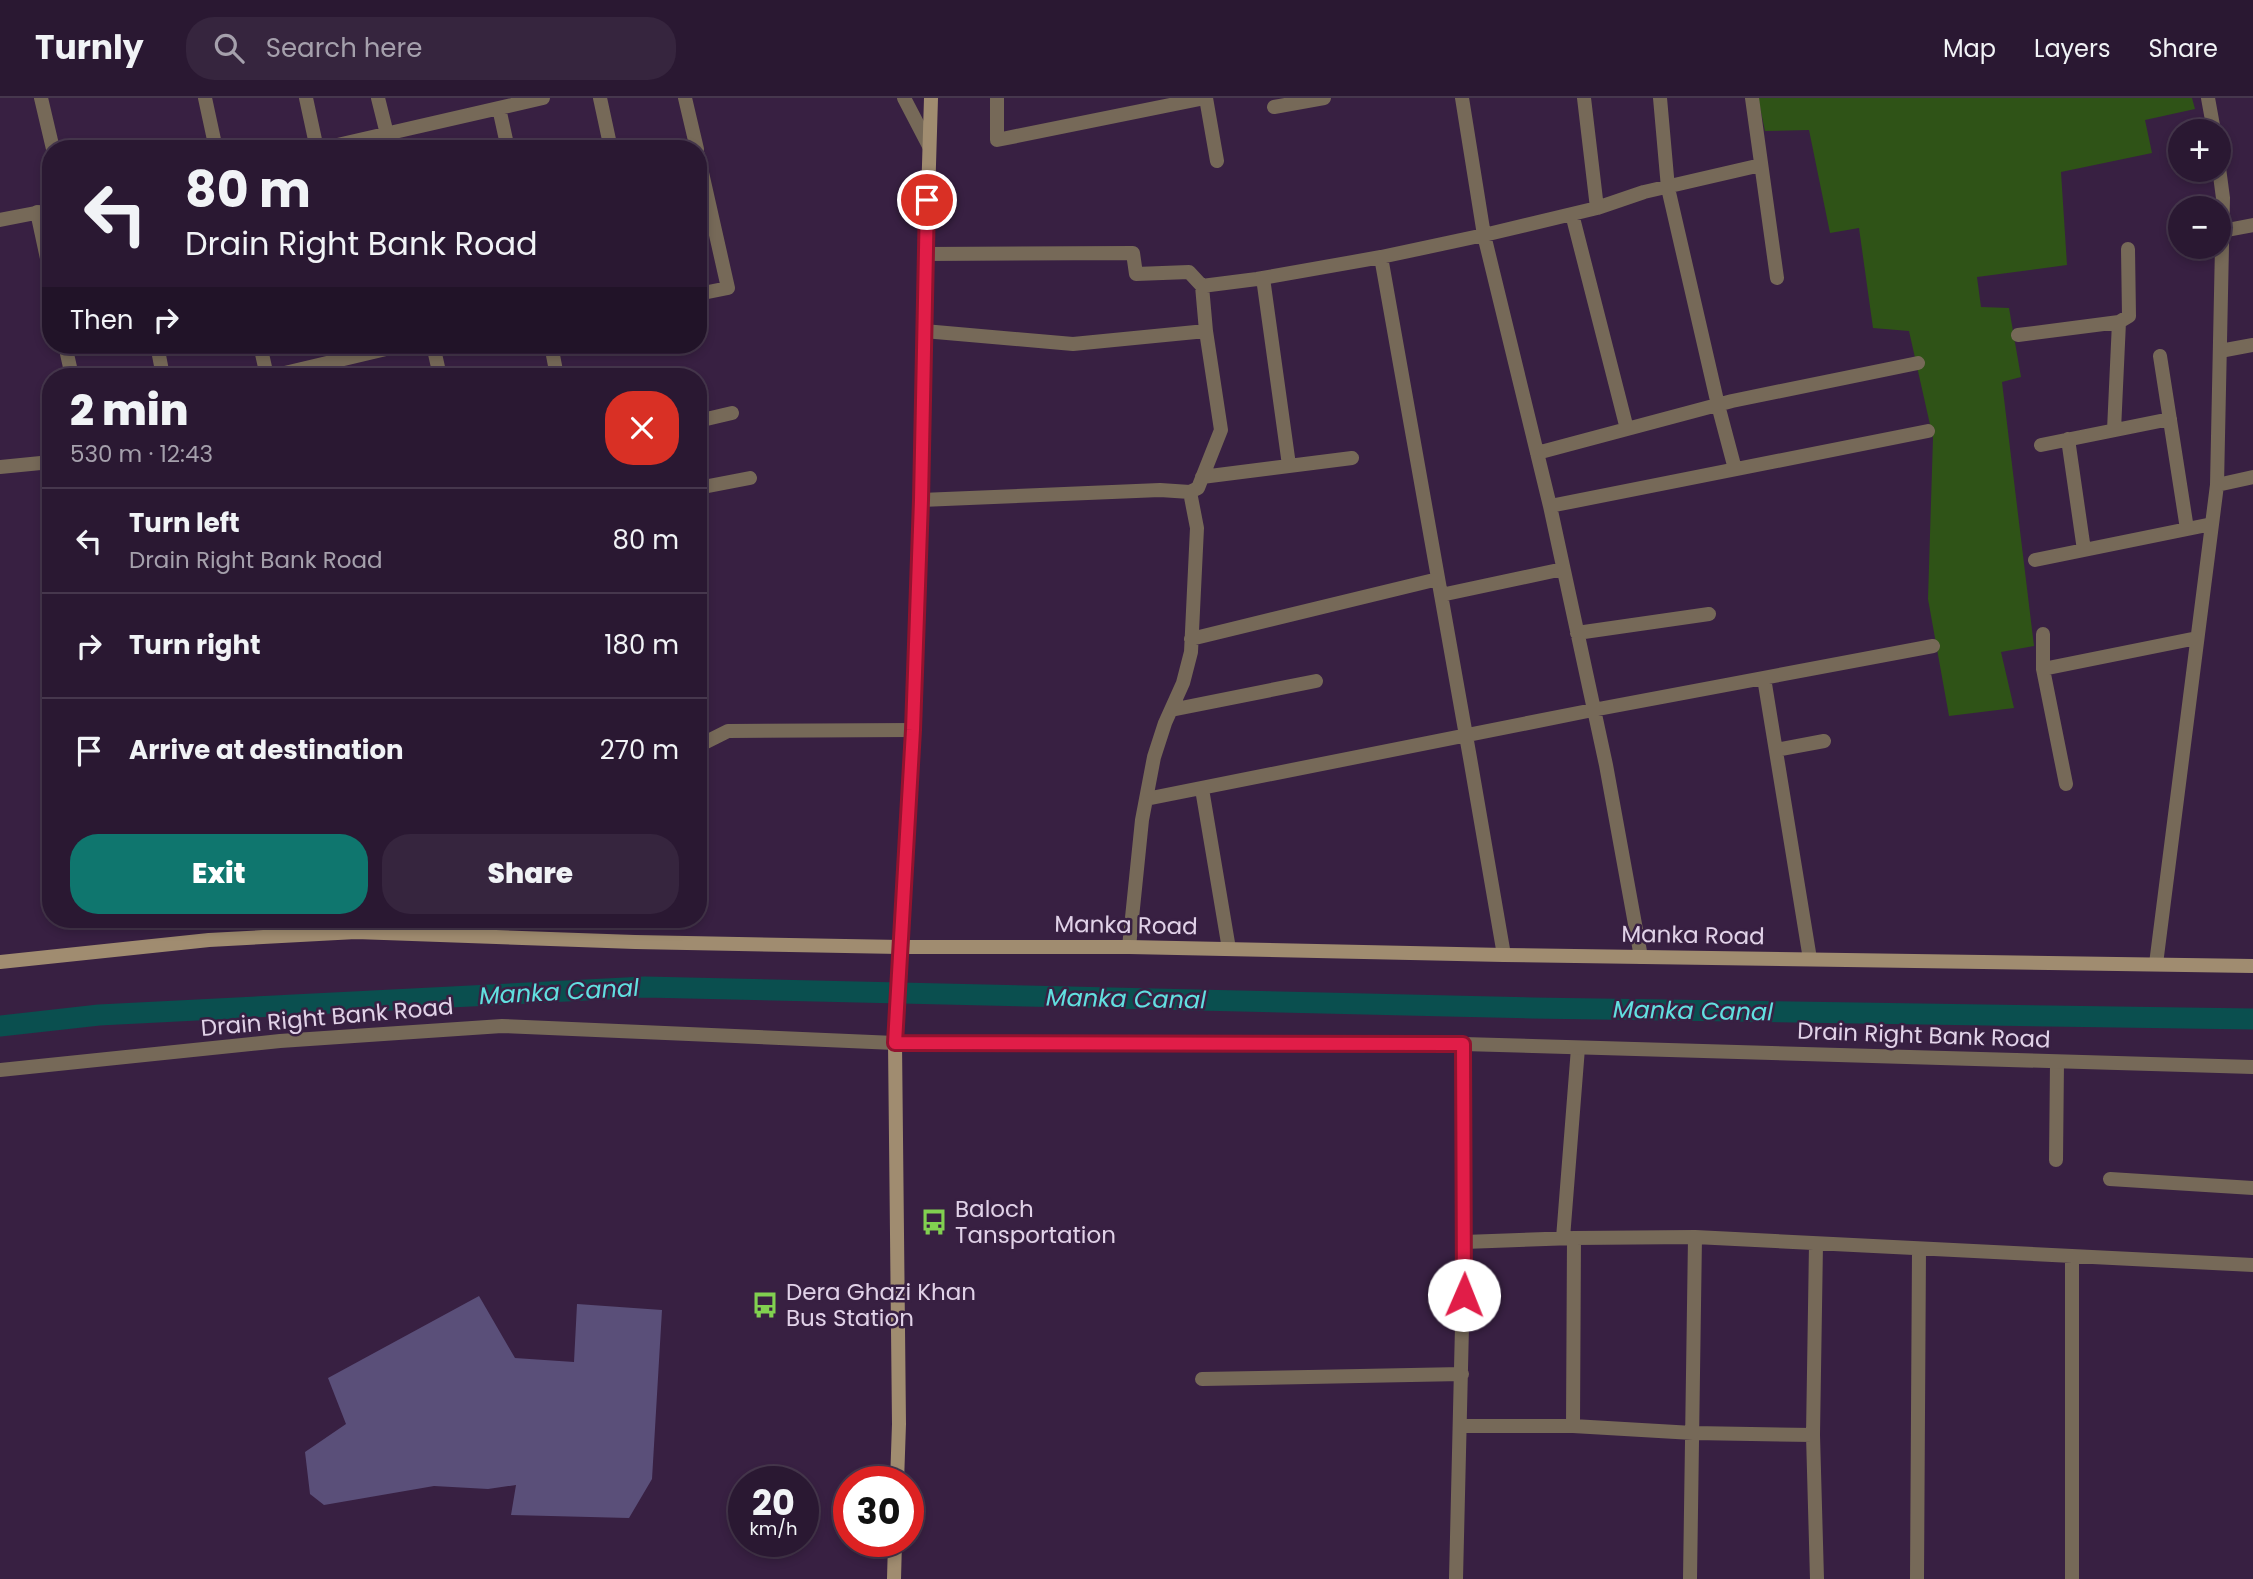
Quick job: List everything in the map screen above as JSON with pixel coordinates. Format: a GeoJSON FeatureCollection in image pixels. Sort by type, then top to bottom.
{"type":"FeatureCollection","features":[{"type":"Feature","properties":{"kind":"main road"},"geometry":{"type":"LineString","coordinates":[[898,1466],[895,1043],[913,730],[931,98]]}},
{"type":"Feature","properties":{"kind":"main road","name":"Manka Road"},"geometry":{"type":"LineString","coordinates":[[0,962],[326,928]]}},
{"type":"Feature","properties":{"kind":"main road","name":"Manka Road"},"geometry":{"type":"LineString","coordinates":[[402,928],[621,942],[900,947],[1129,947],[2253,966]]}},
{"type":"Feature","properties":{"kind":"main road"},"geometry":{"type":"LineString","coordinates":[[894,1579],[895,1557]]}},
{"type":"Feature","properties":{"kind":"street"},"geometry":{"type":"LineString","coordinates":[[41,98],[51,140]]}},
{"type":"Feature","properties":{"kind":"street"},"geometry":{"type":"LineString","coordinates":[[205,98],[214,140]]}},
{"type":"Feature","properties":{"kind":"street"},"geometry":{"type":"LineString","coordinates":[[306,98],[316,140]]}},
{"type":"Feature","properties":{"kind":"street"},"geometry":{"type":"LineString","coordinates":[[378,98],[387,134]]}},
{"type":"Feature","properties":{"kind":"street"},"geometry":{"type":"LineString","coordinates":[[359,140],[495,105],[543,98]]}},
{"type":"Feature","properties":{"kind":"street"},"geometry":{"type":"LineString","coordinates":[[600,98],[609,140]]}},
{"type":"Feature","properties":{"kind":"street"},"geometry":{"type":"LineString","coordinates":[[685,98],[695,140]]}},
{"type":"Feature","properties":{"kind":"street"},"geometry":{"type":"LineString","coordinates":[[904,98],[929,146]]}},
{"type":"Feature","properties":{"kind":"street"},"geometry":{"type":"LineString","coordinates":[[997,98],[997,140],[1206,98],[1217,161]]}},
{"type":"Feature","properties":{"kind":"street"},"geometry":{"type":"LineString","coordinates":[[1274,107],[1324,98]]}},
{"type":"Feature","properties":{"kind":"street"},"geometry":{"type":"LineString","coordinates":[[1461,98],[1484,235],[1550,506],[1606,765],[1641,957]]}},
{"type":"Feature","properties":{"kind":"street"},"geometry":{"type":"LineString","coordinates":[[1584,98],[1597,208]]}},
{"type":"Feature","properties":{"kind":"street"},"geometry":{"type":"LineString","coordinates":[[1660,98],[1668,188],[1735,469]]}},
{"type":"Feature","properties":{"kind":"street"},"geometry":{"type":"LineString","coordinates":[[1752,98],[1777,278]]}},
{"type":"Feature","properties":{"kind":"street"},"geometry":{"type":"LineString","coordinates":[[2208,98],[2212,119]]}},
{"type":"Feature","properties":{"kind":"street"},"geometry":{"type":"LineString","coordinates":[[495,105],[505,140]]}},
{"type":"Feature","properties":{"kind":"street"},"geometry":{"type":"LineString","coordinates":[[1202,286],[1381,257],[1484,235],[1761,164]]}},
{"type":"Feature","properties":{"kind":"street"},"geometry":{"type":"LineString","coordinates":[[707,195],[728,288],[707,292]]}},
{"type":"Feature","properties":{"kind":"street"},"geometry":{"type":"LineString","coordinates":[[0,220],[42,211]]}},
{"type":"Feature","properties":{"kind":"street"},"geometry":{"type":"LineString","coordinates":[[1572,214],[1628,429]]}},
{"type":"Feature","properties":{"kind":"street"},"geometry":{"type":"LineString","coordinates":[[2231,229],[2253,225]]}},
{"type":"Feature","properties":{"kind":"street"},"geometry":{"type":"LineString","coordinates":[[2018,335],[2119,322],[2129,316],[2128,249]]}},
{"type":"Feature","properties":{"kind":"street"},"geometry":{"type":"LineString","coordinates":[[921,500],[1147,491],[1191,492],[1198,488],[1221,430],[1202,286],[1189,272],[1136,274],[1133,253],[926,254]]}},
{"type":"Feature","properties":{"kind":"street"},"geometry":{"type":"LineString","coordinates":[[1381,257],[1504,955]]}},
{"type":"Feature","properties":{"kind":"street"},"geometry":{"type":"LineString","coordinates":[[2156,964],[2217,485],[2222,259]]}},
{"type":"Feature","properties":{"kind":"street"},"geometry":{"type":"LineString","coordinates":[[1262,278],[1289,465]]}},
{"type":"Feature","properties":{"kind":"street"},"geometry":{"type":"LineString","coordinates":[[2114,430],[2119,322]]}},
{"type":"Feature","properties":{"kind":"street"},"geometry":{"type":"LineString","coordinates":[[924,331],[1073,344],[1206,331]]}},
{"type":"Feature","properties":{"kind":"street"},"geometry":{"type":"LineString","coordinates":[[2220,351],[2253,345]]}},
{"type":"Feature","properties":{"kind":"street"},"geometry":{"type":"LineString","coordinates":[[304,368],[364,354]]}},
{"type":"Feature","properties":{"kind":"street"},"geometry":{"type":"LineString","coordinates":[[2160,356],[2187,529]]}},
{"type":"Feature","properties":{"kind":"street"},"geometry":{"type":"LineString","coordinates":[[1537,453],[1718,405],[1918,363]]}},
{"type":"Feature","properties":{"kind":"street"},"geometry":{"type":"LineString","coordinates":[[707,419],[732,413]]}},
{"type":"Feature","properties":{"kind":"street"},"geometry":{"type":"LineString","coordinates":[[2041,445],[2169,419]]}},
{"type":"Feature","properties":{"kind":"street"},"geometry":{"type":"LineString","coordinates":[[1550,506],[1928,431]]}},
{"type":"Feature","properties":{"kind":"street"},"geometry":{"type":"LineString","coordinates":[[2068,439],[2084,550]]}},
{"type":"Feature","properties":{"kind":"street"},"geometry":{"type":"LineString","coordinates":[[1202,477],[1352,458]]}},
{"type":"Feature","properties":{"kind":"street"},"geometry":{"type":"LineString","coordinates":[[0,467],[42,463]]}},
{"type":"Feature","properties":{"kind":"street"},"geometry":{"type":"LineString","coordinates":[[2217,485],[2253,477]]}},
{"type":"Feature","properties":{"kind":"street"},"geometry":{"type":"LineString","coordinates":[[707,486],[750,478]]}},
{"type":"Feature","properties":{"kind":"street"},"geometry":{"type":"LineString","coordinates":[[1129,947],[1142,820],[1154,757],[1183,683],[1191,652],[1197,528],[1191,492]]}},
{"type":"Feature","properties":{"kind":"street"},"geometry":{"type":"LineString","coordinates":[[2035,560],[2212,524]]}},
{"type":"Feature","properties":{"kind":"street"},"geometry":{"type":"LineString","coordinates":[[1441,596],[1563,569]]}},
{"type":"Feature","properties":{"kind":"street"},"geometry":{"type":"LineString","coordinates":[[1191,639],[1438,579]]}},
{"type":"Feature","properties":{"kind":"street"},"geometry":{"type":"LineString","coordinates":[[1577,633],[1709,614]]}},
{"type":"Feature","properties":{"kind":"street"},"geometry":{"type":"LineString","coordinates":[[2043,634],[2043,669],[2066,784]]}},
{"type":"Feature","properties":{"kind":"street"},"geometry":{"type":"LineString","coordinates":[[2043,669],[2197,638]]}},
{"type":"Feature","properties":{"kind":"street"},"geometry":{"type":"LineString","coordinates":[[1146,799],[1933,646]]}},
{"type":"Feature","properties":{"kind":"street"},"geometry":{"type":"LineString","coordinates":[[1764,678],[1810,959]]}},
{"type":"Feature","properties":{"kind":"street"},"geometry":{"type":"LineString","coordinates":[[1171,710],[1316,681]]}},
{"type":"Feature","properties":{"kind":"street"},"geometry":{"type":"LineString","coordinates":[[707,742],[728,731],[913,730]]}},
{"type":"Feature","properties":{"kind":"street"},"geometry":{"type":"LineString","coordinates":[[1776,750],[1824,741]]}},
{"type":"Feature","properties":{"kind":"street"},"geometry":{"type":"LineString","coordinates":[[1202,789],[1229,949]]}},
{"type":"Feature","properties":{"kind":"street","name":"Drain Right Bank Road"},"geometry":{"type":"LineString","coordinates":[[0,1070],[280,1041],[502,1026],[895,1043],[1463,1044],[2253,1068]]}},
{"type":"Feature","properties":{"kind":"street"},"geometry":{"type":"LineString","coordinates":[[1457,1579],[1464,1242],[1463,1044]]}},
{"type":"Feature","properties":{"kind":"street"},"geometry":{"type":"LineString","coordinates":[[1573,1426],[1569,1238],[1578,1048]]}},
{"type":"Feature","properties":{"kind":"street"},"geometry":{"type":"LineString","coordinates":[[2056,1160],[2057,1062]]}},
{"type":"Feature","properties":{"kind":"street"},"geometry":{"type":"LineString","coordinates":[[2110,1179],[2253,1188]]}},
{"type":"Feature","properties":{"kind":"street"},"geometry":{"type":"LineString","coordinates":[[1464,1242],[1695,1237],[2253,1265]]}},
{"type":"Feature","properties":{"kind":"street"},"geometry":{"type":"LineString","coordinates":[[1690,1579],[1695,1237]]}},
{"type":"Feature","properties":{"kind":"street"},"geometry":{"type":"LineString","coordinates":[[1816,1244],[1813,1435],[1817,1579]]}},
{"type":"Feature","properties":{"kind":"street"},"geometry":{"type":"LineString","coordinates":[[1917,1579],[1919,1249]]}},
{"type":"Feature","properties":{"kind":"street"},"geometry":{"type":"LineString","coordinates":[[2072,1256],[2072,1579]]}},
{"type":"Feature","properties":{"kind":"street"},"geometry":{"type":"LineString","coordinates":[[1202,1380],[1462,1374]]}},
{"type":"Feature","properties":{"kind":"street"},"geometry":{"type":"LineString","coordinates":[[1461,1426],[1573,1426],[1693,1433],[1813,1435]]}},
{"type":"Feature","properties":{"kind":"green space"},"geometry":{"type":"Polygon","coordinates":[[[1758,98],[2192,98],[2195,109],[2145,120],[2152,153],[2061,172],[2067,265],[1977,277],[1981,307],[2009,308],[2021,377],[2002,382],[2034,646],[2001,652],[2014,708],[1949,716],[1928,599],[1933,438],[1909,331],[1873,328],[1859,228],[1830,233],[1809,130],[1765,131],[1758,98]]]}},
{"type":"Feature","properties":{"kind":"building"},"geometry":{"type":"Polygon","coordinates":[[[479,1296],[515,1358],[574,1362],[577,1304],[662,1310],[652,1479],[629,1518],[511,1515],[516,1485],[488,1489],[434,1486],[324,1505],[310,1494],[305,1452],[346,1424],[328,1378],[479,1296]]]}},
{"type":"Feature","properties":{"kind":"waterway","name":"Manka Canal"},"geometry":{"type":"LineString","coordinates":[[0,1026],[99,1015],[645,987],[1532,1008],[2253,1019]]}},
{"type":"Feature","properties":{"kind":"place","name":"Baloch Tansportation"},"geometry":{"type":"Point","coordinates":[934,1222]}},
{"type":"Feature","properties":{"kind":"place","name":"Dera Ghazi Khan Bus Station"},"geometry":{"type":"Point","coordinates":[765,1305]}},
{"type":"Feature","properties":{"kind":"route"},"geometry":{"type":"LineString","coordinates":[[927,200],[913,730],[895,1043],[1463,1044],[1464,1295]]}}]}
